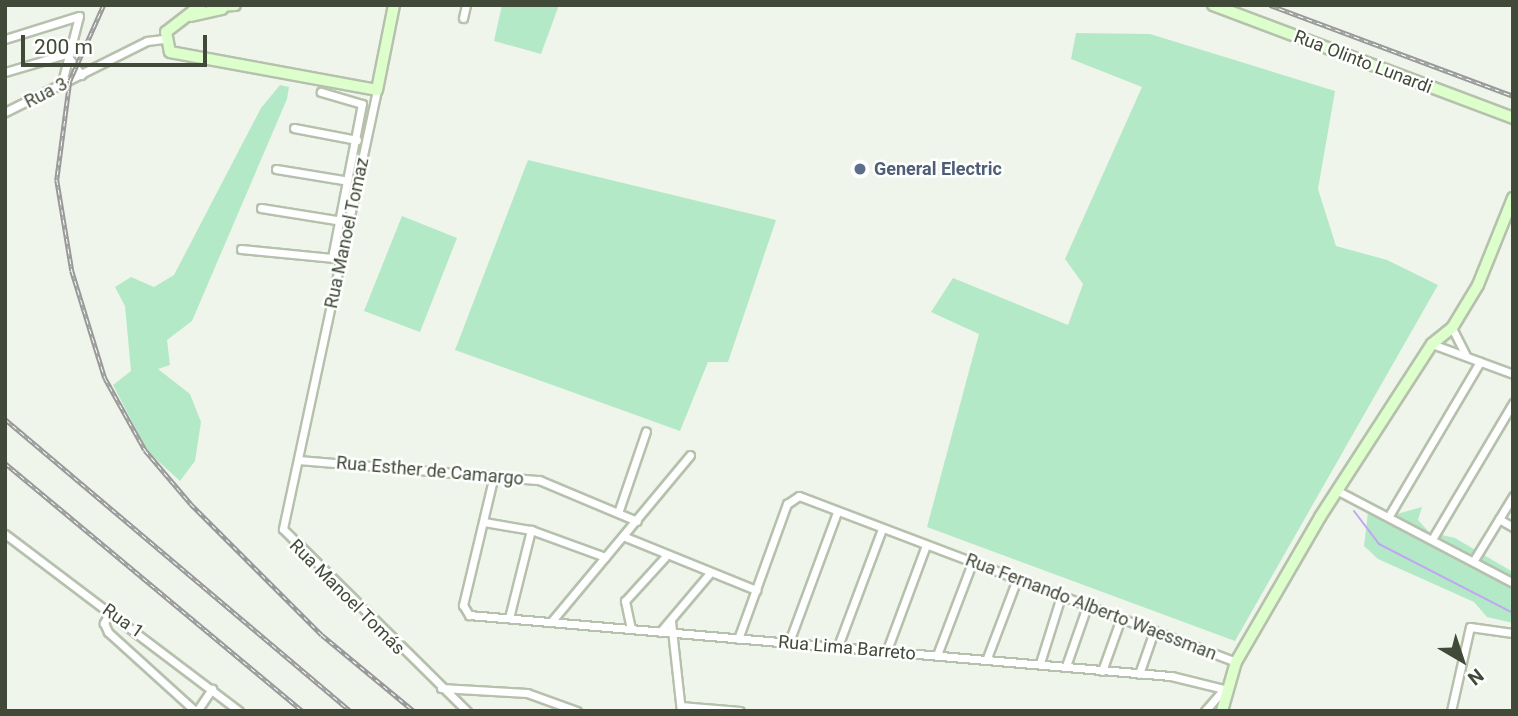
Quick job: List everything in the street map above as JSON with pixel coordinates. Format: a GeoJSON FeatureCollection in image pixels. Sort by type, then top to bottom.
{"type":"FeatureCollection","features":[{"type":"Feature","properties":{"kind":"street"},"geometry":{"type":"LineString","coordinates":[[201,5],[163,39],[177,56],[377,90]]}},
{"type":"Feature","properties":{"kind":"street"},"geometry":{"type":"LineString","coordinates":[[184,19],[219,7],[235,5]]}},
{"type":"Feature","properties":{"kind":"street","name":"Rua Manoel Tomaz"},"geometry":{"type":"LineString","coordinates":[[299,460],[394,5]]}},
{"type":"Feature","properties":{"kind":"street"},"geometry":{"type":"LineString","coordinates":[[463,18],[466,5]]}},
{"type":"Feature","properties":{"kind":"street","name":"Rua Olinto Lunardi"},"geometry":{"type":"LineString","coordinates":[[1213,5],[1513,118]]}},
{"type":"Feature","properties":{"kind":"street"},"geometry":{"type":"LineString","coordinates":[[5,38],[79,16],[66,54],[61,86]]}},
{"type":"Feature","properties":{"kind":"street","name":"Rua 3"},"geometry":{"type":"LineString","coordinates":[[5,112],[163,39]]}},
{"type":"Feature","properties":{"kind":"street"},"geometry":{"type":"LineString","coordinates":[[5,72],[66,54]]}},
{"type":"Feature","properties":{"kind":"street"},"geometry":{"type":"LineString","coordinates":[[66,54],[81,75]]}},
{"type":"Feature","properties":{"kind":"street"},"geometry":{"type":"LineString","coordinates":[[241,249],[329,261],[343,180],[357,139],[362,101],[321,92]]}},
{"type":"Feature","properties":{"kind":"street"},"geometry":{"type":"LineString","coordinates":[[294,128],[357,139]]}},
{"type":"Feature","properties":{"kind":"street"},"geometry":{"type":"LineString","coordinates":[[276,169],[343,180]]}},
{"type":"Feature","properties":{"kind":"street"},"geometry":{"type":"LineString","coordinates":[[342,190],[355,194]]}},
{"type":"Feature","properties":{"kind":"street"},"geometry":{"type":"LineString","coordinates":[[1466,356],[1452,328],[1487,270],[1513,198]]}},
{"type":"Feature","properties":{"kind":"street"},"geometry":{"type":"LineString","coordinates":[[261,208],[336,220]]}},
{"type":"Feature","properties":{"kind":"street","name":"Rua Fernando Alberto Waessman"},"geometry":{"type":"LineString","coordinates":[[756,590],[787,504],[799,496],[1236,662],[1432,344],[1452,328]]}},
{"type":"Feature","properties":{"kind":"street"},"geometry":{"type":"LineString","coordinates":[[1432,344],[1513,374]]}},
{"type":"Feature","properties":{"kind":"street"},"geometry":{"type":"LineString","coordinates":[[1390,514],[1480,362]]}},
{"type":"Feature","properties":{"kind":"street"},"geometry":{"type":"LineString","coordinates":[[1434,536],[1513,403]]}},
{"type":"Feature","properties":{"kind":"street"},"geometry":{"type":"LineString","coordinates":[[619,510],[646,431]]}},
{"type":"Feature","properties":{"kind":"street"},"geometry":{"type":"LineString","coordinates":[[551,622],[690,455]]}},
{"type":"Feature","properties":{"kind":"street","name":"Rua Esther de Camargo"},"geometry":{"type":"LineString","coordinates":[[299,460],[539,480],[619,510],[637,521]]}},
{"type":"Feature","properties":{"kind":"street","name":"Rua Manoel Tomás"},"geometry":{"type":"LineString","coordinates":[[299,460],[285,534],[440,688],[467,711]]}},
{"type":"Feature","properties":{"kind":"street"},"geometry":{"type":"LineString","coordinates":[[494,475],[484,522],[531,530],[605,557]]}},
{"type":"Feature","properties":{"kind":"street"},"geometry":{"type":"LineString","coordinates":[[1340,492],[1434,536],[1513,583]]}},
{"type":"Feature","properties":{"kind":"street"},"geometry":{"type":"LineString","coordinates":[[1474,559],[1513,496]]}},
{"type":"Feature","properties":{"kind":"street"},"geometry":{"type":"LineString","coordinates":[[789,642],[838,512]]}},
{"type":"Feature","properties":{"kind":"street"},"geometry":{"type":"LineString","coordinates":[[1499,519],[1513,527]]}},
{"type":"Feature","properties":{"kind":"street","name":"Rua Lima Barreto"},"geometry":{"type":"LineString","coordinates":[[484,522],[463,605],[469,615],[626,626],[672,634],[1040,663],[1139,674],[1224,689]]}},
{"type":"Feature","properties":{"kind":"street"},"geometry":{"type":"LineString","coordinates":[[838,646],[883,529]]}},
{"type":"Feature","properties":{"kind":"street"},"geometry":{"type":"LineString","coordinates":[[509,618],[531,530]]}},
{"type":"Feature","properties":{"kind":"street","name":"Rua 1"},"geometry":{"type":"LineString","coordinates":[[5,534],[239,711]]}},
{"type":"Feature","properties":{"kind":"street"},"geometry":{"type":"LineString","coordinates":[[624,536],[665,557],[756,590],[738,639]]}},
{"type":"Feature","properties":{"kind":"street"},"geometry":{"type":"LineString","coordinates":[[887,650],[926,545]]}},
{"type":"Feature","properties":{"kind":"street"},"geometry":{"type":"LineString","coordinates":[[626,626],[625,601],[665,557]]}},
{"type":"Feature","properties":{"kind":"street"},"geometry":{"type":"LineString","coordinates":[[937,656],[972,563]]}},
{"type":"Feature","properties":{"kind":"street"},"geometry":{"type":"LineString","coordinates":[[660,632],[709,574]]}},
{"type":"Feature","properties":{"kind":"street"},"geometry":{"type":"LineString","coordinates":[[987,658],[1017,579]]}},
{"type":"Feature","properties":{"kind":"street"},"geometry":{"type":"LineString","coordinates":[[1040,663],[1061,596]]}},
{"type":"Feature","properties":{"kind":"street"},"geometry":{"type":"LineString","coordinates":[[1066,666],[1087,606]]}},
{"type":"Feature","properties":{"kind":"street"},"geometry":{"type":"LineString","coordinates":[[110,612],[104,623],[108,632],[196,711],[212,689]]}},
{"type":"Feature","properties":{"kind":"street"},"geometry":{"type":"LineString","coordinates":[[1102,671],[1121,618]]}},
{"type":"Feature","properties":{"kind":"street"},"geometry":{"type":"LineString","coordinates":[[671,621],[681,708],[740,711]]}},
{"type":"Feature","properties":{"kind":"street"},"geometry":{"type":"LineString","coordinates":[[1451,711],[1470,627],[1513,633]]}},
{"type":"Feature","properties":{"kind":"street"},"geometry":{"type":"LineString","coordinates":[[1139,674],[1154,631]]}},
{"type":"Feature","properties":{"kind":"street"},"geometry":{"type":"LineString","coordinates":[[1205,711],[1224,689],[1236,662]]}},
{"type":"Feature","properties":{"kind":"street"},"geometry":{"type":"LineString","coordinates":[[440,688],[527,692],[577,711]]}},
{"type":"Feature","properties":{"kind":"street"},"geometry":{"type":"LineString","coordinates":[[1222,711],[1224,689]]}},
{"type":"Feature","properties":{"kind":"green space"},"geometry":{"type":"Polygon","coordinates":[[[502,5],[559,5],[541,54],[494,41],[502,5]]]}},
{"type":"Feature","properties":{"kind":"green space"},"geometry":{"type":"Polygon","coordinates":[[[1076,33],[1150,34],[1335,91],[1318,189],[1336,246],[1387,260],[1438,285],[1235,641],[927,527],[979,334],[931,312],[953,278],[1068,325],[1083,284],[1065,259],[1142,87],[1071,59],[1076,33]]]}},
{"type":"Feature","properties":{"kind":"green space"},"geometry":{"type":"Polygon","coordinates":[[[280,85],[289,87],[287,99],[192,321],[167,340],[170,365],[158,369],[190,394],[201,422],[195,461],[180,481],[148,452],[113,385],[131,371],[125,306],[115,287],[131,277],[154,287],[174,275],[261,108],[280,85]]]}},
{"type":"Feature","properties":{"kind":"green space"},"geometry":{"type":"Polygon","coordinates":[[[528,160],[776,220],[728,362],[708,362],[680,431],[455,350],[528,160]]]}},
{"type":"Feature","properties":{"kind":"green space"},"geometry":{"type":"Polygon","coordinates":[[[402,216],[457,238],[420,332],[364,311],[402,216]]]}},
{"type":"Feature","properties":{"kind":"green space"},"geometry":{"type":"Polygon","coordinates":[[[1422,507],[1418,520],[1429,532],[1455,538],[1513,572],[1513,623],[1487,617],[1474,602],[1378,559],[1364,546],[1368,512],[1386,517],[1422,507]]]}},
{"type":"Feature","properties":{"kind":"waterway"},"geometry":{"type":"LineString","coordinates":[[1354,511],[1379,544],[1513,613]]}},
{"type":"Feature","properties":{"kind":"railway"},"geometry":{"type":"LineString","coordinates":[[104,5],[70,81],[57,180],[72,271],[105,378],[145,450],[191,504],[322,635],[414,711]]}},
{"type":"Feature","properties":{"kind":"railway"},"geometry":{"type":"LineString","coordinates":[[1270,5],[1513,96]]}},
{"type":"Feature","properties":{"kind":"railway"},"geometry":{"type":"LineString","coordinates":[[5,419],[351,711]]}},
{"type":"Feature","properties":{"kind":"railway"},"geometry":{"type":"LineString","coordinates":[[5,463],[303,711]]}},
{"type":"Feature","properties":{"kind":"place","name":"General Electric"},"geometry":{"type":"Point","coordinates":[860,169]}}]}
